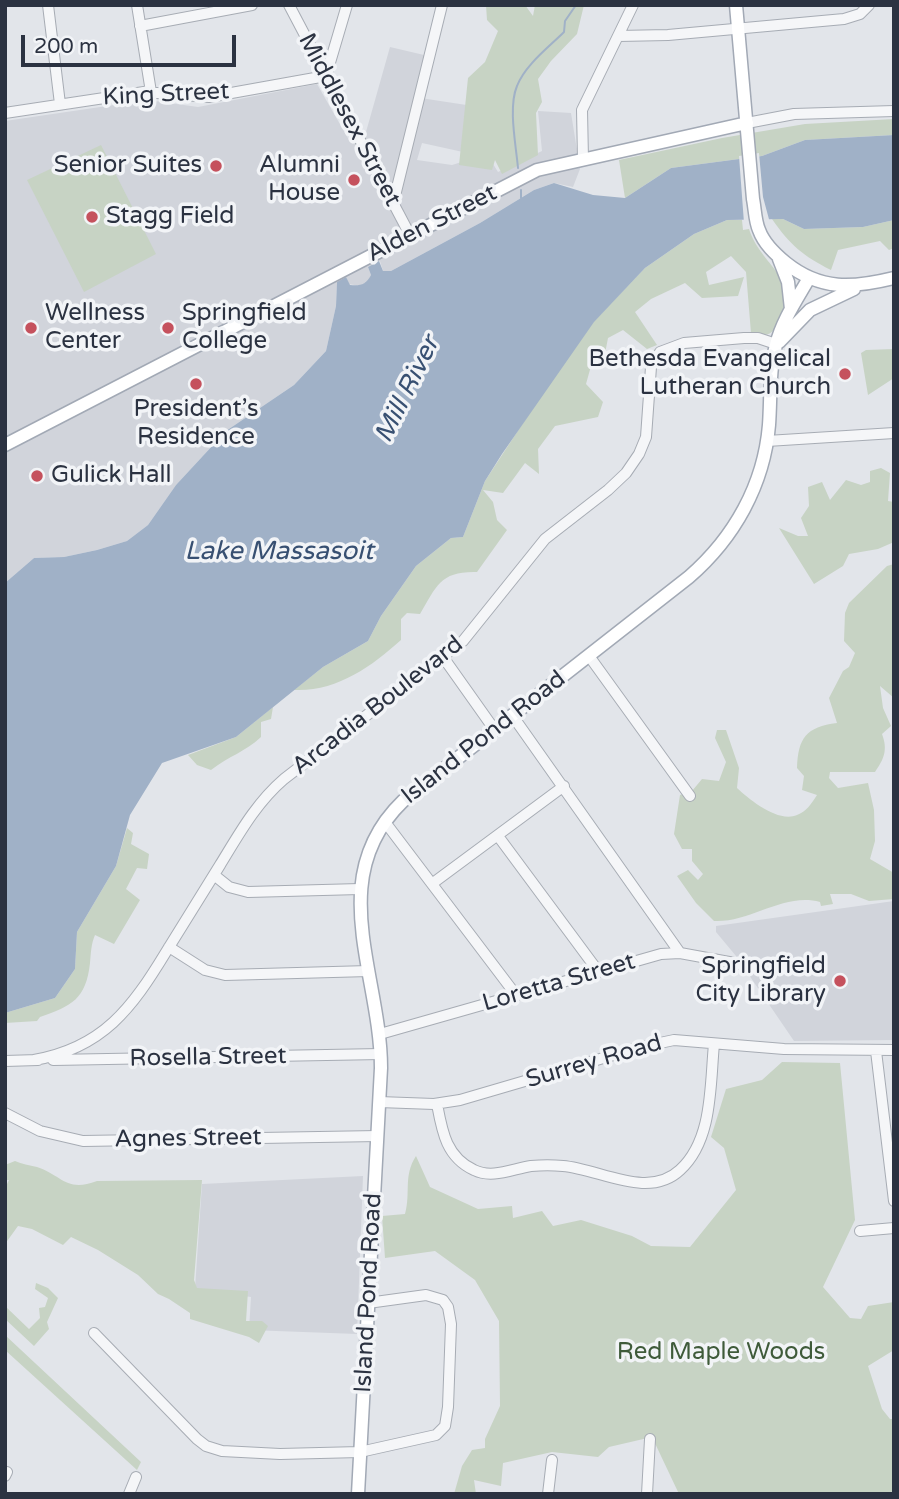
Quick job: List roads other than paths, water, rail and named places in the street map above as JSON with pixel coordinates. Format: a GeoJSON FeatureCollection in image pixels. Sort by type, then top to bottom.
{"type":"FeatureCollection","features":[{"type":"Feature","properties":{"kind":"main road"},"geometry":{"type":"LineString","coordinates":[[736,5],[758,228],[763,239],[778,256],[809,278],[830,284],[863,286]]}},
{"type":"Feature","properties":{"kind":"main road","name":"Alden Street"},"geometry":{"type":"LineString","coordinates":[[5,445],[533,172],[747,123]]}},
{"type":"Feature","properties":{"kind":"main road"},"geometry":{"type":"LineString","coordinates":[[778,256],[788,282],[792,309]]}},
{"type":"Feature","properties":{"kind":"main road","name":"Island Pond Road"},"geometry":{"type":"LineString","coordinates":[[358,1494],[381,1054],[380,1034],[360,928],[360,889],[368,853],[385,822],[403,801],[689,577],[720,546],[740,518],[761,470],[767,441],[771,375],[776,344],[809,278]]}},
{"type":"Feature","properties":{"kind":"main road"},"geometry":{"type":"LineString","coordinates":[[776,344],[810,310],[834,297],[894,278]]}},
{"type":"Feature","properties":{"kind":"street"},"geometry":{"type":"LineString","coordinates":[[48,5],[60,104]]}},
{"type":"Feature","properties":{"kind":"street"},"geometry":{"type":"LineString","coordinates":[[136,5],[151,92]]}},
{"type":"Feature","properties":{"kind":"street"},"geometry":{"type":"LineString","coordinates":[[140,26],[252,5]]}},
{"type":"Feature","properties":{"kind":"street","name":"Middlesex Street"},"geometry":{"type":"LineString","coordinates":[[289,5],[410,235]]}},
{"type":"Feature","properties":{"kind":"street"},"geometry":{"type":"LineString","coordinates":[[326,76],[347,5]]}},
{"type":"Feature","properties":{"kind":"street"},"geometry":{"type":"LineString","coordinates":[[393,204],[442,5]]}},
{"type":"Feature","properties":{"kind":"street"},"geometry":{"type":"LineString","coordinates":[[583,159],[582,110],[633,5]]}},
{"type":"Feature","properties":{"kind":"street"},"geometry":{"type":"LineString","coordinates":[[618,36],[844,19],[860,14],[869,5]]}},
{"type":"Feature","properties":{"kind":"street","name":"King Street"},"geometry":{"type":"LineString","coordinates":[[5,113],[151,92],[209,97],[326,76]]}},
{"type":"Feature","properties":{"kind":"street","name":"Alden Street"},"geometry":{"type":"LineString","coordinates":[[747,123],[793,114],[894,111]]}},
{"type":"Feature","properties":{"kind":"street","name":"Arcadia Boulevard"},"geometry":{"type":"LineString","coordinates":[[34,1060],[71,1050],[108,1028],[127,1010],[143,989],[247,821],[277,785],[470,634],[545,539],[613,486],[633,464],[646,437],[651,367],[657,355],[677,345],[715,340],[753,338],[776,344]]}},
{"type":"Feature","properties":{"kind":"street"},"geometry":{"type":"LineString","coordinates":[[767,441],[894,433]]}},
{"type":"Feature","properties":{"kind":"street"},"geometry":{"type":"LineString","coordinates":[[589,656],[690,796]]}},
{"type":"Feature","properties":{"kind":"street"},"geometry":{"type":"LineString","coordinates":[[443,657],[494,729]]}},
{"type":"Feature","properties":{"kind":"street"},"geometry":{"type":"LineString","coordinates":[[512,715],[680,953]]}},
{"type":"Feature","properties":{"kind":"street"},"geometry":{"type":"LineString","coordinates":[[433,883],[564,786]]}},
{"type":"Feature","properties":{"kind":"street"},"geometry":{"type":"LineString","coordinates":[[385,822],[516,995]]}},
{"type":"Feature","properties":{"kind":"street"},"geometry":{"type":"LineString","coordinates":[[498,836],[598,971]]}},
{"type":"Feature","properties":{"kind":"street"},"geometry":{"type":"LineString","coordinates":[[214,875],[229,887],[248,892],[360,889]]}},
{"type":"Feature","properties":{"kind":"street"},"geometry":{"type":"LineString","coordinates":[[169,947],[205,970],[225,975],[369,971]]}},
{"type":"Feature","properties":{"kind":"street","name":"Loretta Street"},"geometry":{"type":"LineString","coordinates":[[380,1034],[656,955],[680,953],[740,964]]}},
{"type":"Feature","properties":{"kind":"street","name":"Surrey Road"},"geometry":{"type":"LineString","coordinates":[[379,1102],[437,1104],[460,1100],[664,1041],[691,1039],[714,1044],[894,1050]]}},
{"type":"Feature","properties":{"kind":"street"},"geometry":{"type":"LineString","coordinates":[[437,1104],[447,1145],[460,1161],[477,1172],[491,1174],[538,1166],[565,1166],[641,1183],[655,1183],[671,1177],[683,1168],[701,1137],[708,1108],[714,1044]]}},
{"type":"Feature","properties":{"kind":"street"},"geometry":{"type":"LineString","coordinates":[[876,1051],[894,1201]]}},
{"type":"Feature","properties":{"kind":"street","name":"Rosella Street"},"geometry":{"type":"LineString","coordinates":[[34,1060],[381,1054]]}},
{"type":"Feature","properties":{"kind":"street"},"geometry":{"type":"LineString","coordinates":[[5,1061],[34,1060]]}},
{"type":"Feature","properties":{"kind":"street","name":"Agnes Street"},"geometry":{"type":"LineString","coordinates":[[5,1113],[40,1131],[83,1141],[378,1136]]}},
{"type":"Feature","properties":{"kind":"street"},"geometry":{"type":"LineString","coordinates":[[860,1231],[894,1228]]}},
{"type":"Feature","properties":{"kind":"street"},"geometry":{"type":"LineString","coordinates":[[94,1333],[197,1439],[206,1446],[222,1451],[280,1454],[360,1452],[438,1434],[446,1424],[448,1407],[452,1324],[446,1303],[440,1298],[426,1295],[369,1303]]}},
{"type":"Feature","properties":{"kind":"street"},"geometry":{"type":"LineString","coordinates":[[648,1494],[650,1439]]}},
{"type":"Feature","properties":{"kind":"street"},"geometry":{"type":"LineString","coordinates":[[548,1494],[552,1460]]}},
{"type":"Feature","properties":{"kind":"street"},"geometry":{"type":"LineString","coordinates":[[129,1494],[136,1477]]}},
{"type":"Feature","properties":{"kind":"water","name":"Lake Massasoit"},"geometry":{"type":"Polygon","coordinates":[[[894,135],[894,220],[863,227],[804,229],[783,219],[727,220],[694,234],[645,268],[594,322],[502,454],[485,481],[463,537],[451,538],[416,566],[381,616],[368,641],[323,667],[236,737],[162,763],[130,815],[116,866],[77,932],[75,969],[55,998],[5,1013],[5,583],[34,558],[64,557],[97,550],[127,541],[148,525],[176,485],[226,431],[294,385],[326,351],[336,306],[337,282],[346,277],[350,285],[362,284],[371,275],[368,267],[379,261],[383,271],[391,271],[534,190],[554,183],[593,195],[625,198],[671,168],[762,156],[805,140],[894,135]]]}},
{"type":"Feature","properties":{"kind":"waterway"},"geometry":{"type":"LineString","coordinates":[[518,168],[513,115],[517,86],[531,64],[564,32],[565,21],[576,5]]}},
{"type":"Feature","properties":{"kind":"waterway"},"geometry":{"type":"LineString","coordinates":[[521,190],[521,198]]}},
{"type":"Feature","properties":{"kind":"place","name":"Senior Suites"},"geometry":{"type":"Point","coordinates":[216,166]}},
{"type":"Feature","properties":{"kind":"place","name":"Alumni House"},"geometry":{"type":"Point","coordinates":[354,180]}},
{"type":"Feature","properties":{"kind":"place","name":"Stagg Field"},"geometry":{"type":"Point","coordinates":[92,217]}},
{"type":"Feature","properties":{"kind":"place","name":"Wellness Center"},"geometry":{"type":"Point","coordinates":[31,328]}},
{"type":"Feature","properties":{"kind":"place","name":"Springfield College"},"geometry":{"type":"Point","coordinates":[168,328]}},
{"type":"Feature","properties":{"kind":"place","name":"Bethesda Evangelical Lutheran Church"},"geometry":{"type":"Point","coordinates":[845,374]}},
{"type":"Feature","properties":{"kind":"place","name":"President’s Residence"},"geometry":{"type":"Point","coordinates":[196,384]}},
{"type":"Feature","properties":{"kind":"place","name":"Gulick Hall"},"geometry":{"type":"Point","coordinates":[37,476]}},
{"type":"Feature","properties":{"kind":"place","name":"Springfield City Library"},"geometry":{"type":"Point","coordinates":[840,981]}},
{"type":"Feature","properties":{"kind":"water label","name":"Mill River"},"geometry":{"type":"Point","coordinates":[408,390]}},
{"type":"Feature","properties":{"kind":"park label","name":"Red Maple Woods"},"geometry":{"type":"Point","coordinates":[721,1353]}}]}
